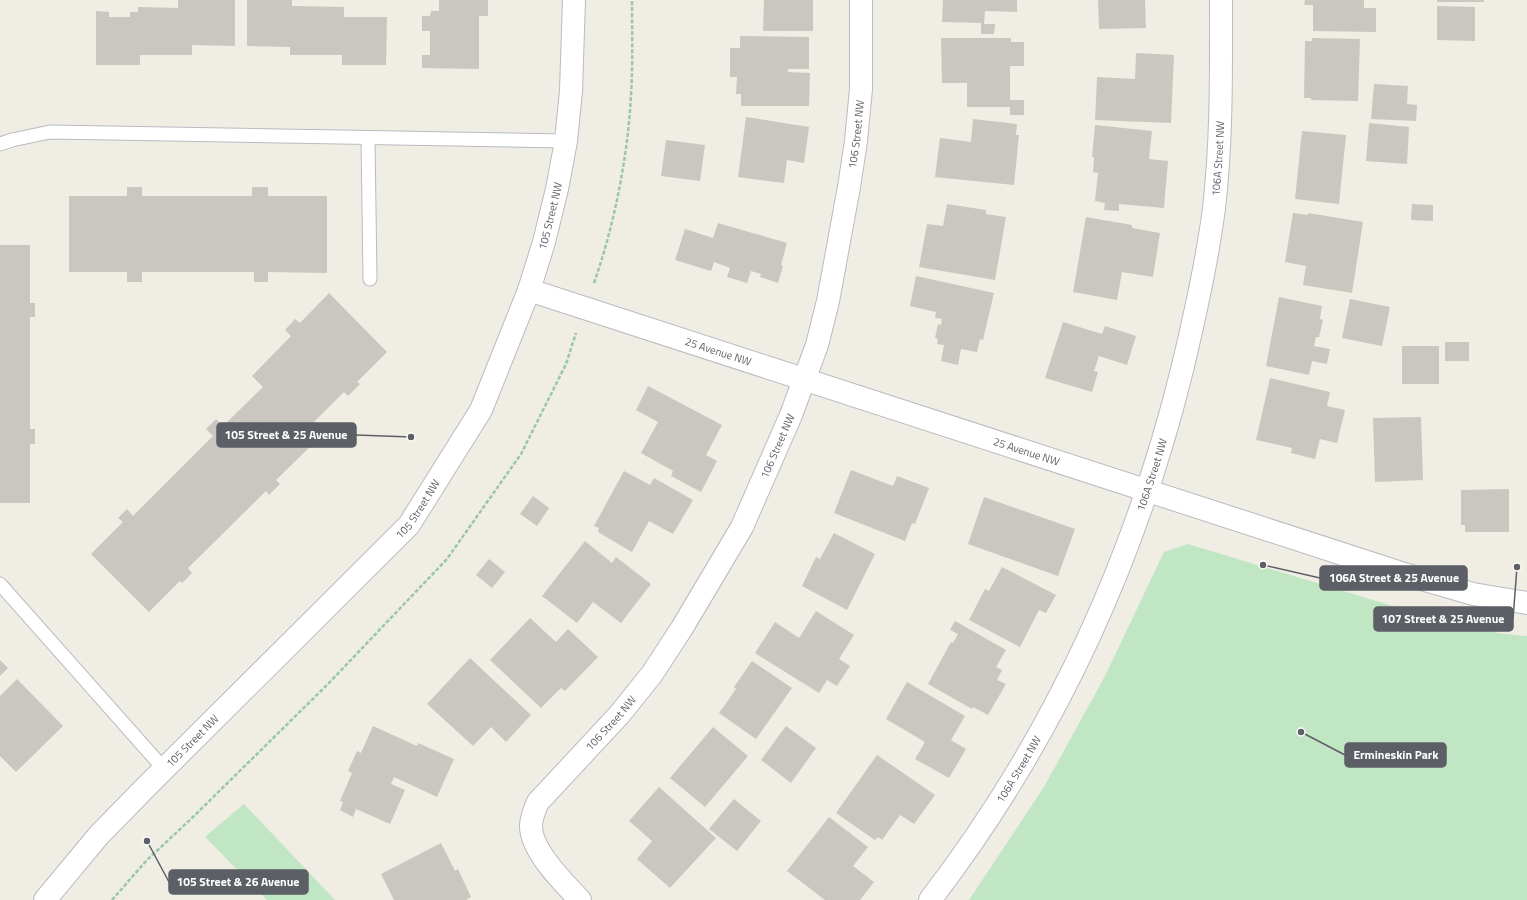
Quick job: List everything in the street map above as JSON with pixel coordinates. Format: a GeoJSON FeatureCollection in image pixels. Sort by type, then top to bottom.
{"type":"FeatureCollection","features":[{"type":"Feature","properties":{"kind":"street","name":"105 Street NW"},"geometry":{"type":"LineString","coordinates":[[45,900],[99,835],[409,525],[481,410],[529,290],[544,242],[557,189],[566,140],[571,91],[574,0]]}},
{"type":"Feature","properties":{"kind":"street","name":"106 Street NW"},"geometry":{"type":"LineString","coordinates":[[580,900],[554,872],[544,858],[531,827],[533,814],[538,802],[619,715],[652,674],[712,580],[742,527],[772,461],[805,379],[828,301],[854,156],[861,89],[861,0]]}},
{"type":"Feature","properties":{"kind":"street","name":"106A Street NW"},"geometry":{"type":"LineString","coordinates":[[930,900],[951,873],[1004,795],[1046,725],[1091,634],[1130,540],[1148,491],[1176,394],[1195,317],[1209,236],[1219,149],[1221,0]]}},
{"type":"Feature","properties":{"kind":"street","name":"25 Avenue NW"},"geometry":{"type":"LineString","coordinates":[[529,290],[1401,573],[1473,594],[1527,603]]}},
{"type":"Feature","properties":{"kind":"lane"},"geometry":{"type":"LineString","coordinates":[[0,144],[50,132],[566,140]]}},
{"type":"Feature","properties":{"kind":"lane"},"geometry":{"type":"LineString","coordinates":[[368,138],[370,280]]}},
{"type":"Feature","properties":{"kind":"lane"},"geometry":{"type":"LineString","coordinates":[[0,584],[164,769]]}},
{"type":"Feature","properties":{"kind":"path"},"geometry":{"type":"LineString","coordinates":[[595,280],[618,193],[629,124],[631,95],[632,0]]}},
{"type":"Feature","properties":{"kind":"path"},"geometry":{"type":"LineString","coordinates":[[112,900],[148,860],[327,685],[446,559],[521,454],[566,364],[572,343]]}},
{"type":"Feature","properties":{"kind":"green space"},"geometry":{"type":"Polygon","coordinates":[[[1188,544],[1406,610],[1497,633],[1527,636],[1527,900],[969,900],[1044,787],[1105,676],[1164,552],[1188,544]]]}},
{"type":"Feature","properties":{"kind":"green space"},"geometry":{"type":"Polygon","coordinates":[[[244,804],[335,900],[267,900],[205,837],[244,804]]]}},
{"type":"Feature","properties":{"kind":"building"},"geometry":{"type":"Polygon","coordinates":[[[178,0],[235,0],[235,46],[192,45],[192,55],[140,55],[140,65],[96,65],[96,11],[109,12],[109,17],[130,17],[130,12],[138,12],[138,7],[178,8],[178,0]]]}},
{"type":"Feature","properties":{"kind":"building"},"geometry":{"type":"Polygon","coordinates":[[[247,0],[292,0],[292,6],[344,7],[344,17],[387,17],[386,65],[342,65],[342,55],[290,55],[290,47],[247,46],[247,0]]]}},
{"type":"Feature","properties":{"kind":"building"},"geometry":{"type":"Polygon","coordinates":[[[439,0],[488,0],[488,16],[479,16],[479,69],[422,68],[422,55],[430,55],[430,31],[422,31],[422,16],[430,16],[431,11],[439,11],[439,0]]]}},
{"type":"Feature","properties":{"kind":"building"},"geometry":{"type":"Polygon","coordinates":[[[764,0],[813,0],[813,31],[763,31],[764,0]]]}},
{"type":"Feature","properties":{"kind":"building"},"geometry":{"type":"Polygon","coordinates":[[[943,0],[1017,0],[1017,12],[985,11],[984,24],[995,24],[994,34],[981,34],[981,23],[942,22],[943,0]]]}},
{"type":"Feature","properties":{"kind":"building"},"geometry":{"type":"Polygon","coordinates":[[[1098,0],[1145,0],[1146,28],[1099,29],[1098,0]]]}},
{"type":"Feature","properties":{"kind":"building"},"geometry":{"type":"Polygon","coordinates":[[[1305,0],[1364,0],[1364,8],[1376,8],[1376,32],[1313,31],[1313,5],[1304,5],[1305,0]]]}},
{"type":"Feature","properties":{"kind":"building"},"geometry":{"type":"Polygon","coordinates":[[[1437,0],[1484,0],[1484,2],[1437,2],[1437,0]]]}},
{"type":"Feature","properties":{"kind":"building"},"geometry":{"type":"Polygon","coordinates":[[[1437,6],[1475,7],[1475,41],[1437,40],[1437,6]]]}},
{"type":"Feature","properties":{"kind":"building"},"geometry":{"type":"Polygon","coordinates":[[[740,36],[809,37],[809,69],[788,69],[788,72],[810,73],[809,106],[741,106],[741,94],[736,94],[737,77],[730,77],[730,48],[740,48],[740,36]]]}},
{"type":"Feature","properties":{"kind":"building"},"geometry":{"type":"Polygon","coordinates":[[[941,38],[1011,38],[1011,42],[1024,42],[1024,66],[1010,66],[1010,100],[1024,100],[1024,115],[1010,115],[1010,107],[967,107],[967,83],[942,83],[941,38]]]}},
{"type":"Feature","properties":{"kind":"building"},"geometry":{"type":"Polygon","coordinates":[[[1312,38],[1360,39],[1358,101],[1311,100],[1311,98],[1304,98],[1305,41],[1312,41],[1312,38]]]}},
{"type":"Feature","properties":{"kind":"building"},"geometry":{"type":"Polygon","coordinates":[[[1136,53],[1174,55],[1171,123],[1095,120],[1097,77],[1135,79],[1136,53]]]}},
{"type":"Feature","properties":{"kind":"building"},"geometry":{"type":"Polygon","coordinates":[[[1374,84],[1408,86],[1407,104],[1417,105],[1416,121],[1371,119],[1374,84]]]}},
{"type":"Feature","properties":{"kind":"building"},"geometry":{"type":"Polygon","coordinates":[[[746,117],[809,127],[804,163],[787,160],[784,183],[738,177],[746,117]]]}},
{"type":"Feature","properties":{"kind":"building"},"geometry":{"type":"Polygon","coordinates":[[[973,119],[1017,124],[1016,135],[1019,135],[1014,185],[935,177],[940,138],[971,142],[973,119]]]}},
{"type":"Feature","properties":{"kind":"building"},"geometry":{"type":"Polygon","coordinates":[[[1369,123],[1409,127],[1407,164],[1366,161],[1369,123]]]}},
{"type":"Feature","properties":{"kind":"building"},"geometry":{"type":"Polygon","coordinates":[[[1095,125],[1152,131],[1149,159],[1168,161],[1164,208],[1119,204],[1119,211],[1104,210],[1105,203],[1095,201],[1098,173],[1093,172],[1094,157],[1092,157],[1095,125]]]}},
{"type":"Feature","properties":{"kind":"building"},"geometry":{"type":"Polygon","coordinates":[[[1302,131],[1346,135],[1339,204],[1295,199],[1302,131]]]}},
{"type":"Feature","properties":{"kind":"building"},"geometry":{"type":"Polygon","coordinates":[[[666,140],[705,145],[700,181],[661,176],[666,140]]]}},
{"type":"Feature","properties":{"kind":"building"},"geometry":{"type":"Polygon","coordinates":[[[127,187],[142,187],[142,196],[252,196],[252,187],[268,187],[268,196],[327,196],[327,273],[268,272],[268,282],[254,282],[254,272],[142,272],[142,282],[127,282],[127,272],[69,272],[69,196],[127,196],[127,187]]]}},
{"type":"Feature","properties":{"kind":"building"},"geometry":{"type":"Polygon","coordinates":[[[947,204],[986,210],[986,214],[1006,217],[995,280],[919,267],[927,224],[943,226],[947,204]]]}},
{"type":"Feature","properties":{"kind":"building"},"geometry":{"type":"Polygon","coordinates":[[[1412,204],[1433,205],[1433,221],[1411,220],[1412,204]]]}},
{"type":"Feature","properties":{"kind":"building"},"geometry":{"type":"Polygon","coordinates":[[[1293,213],[1308,215],[1308,213],[1363,222],[1352,293],[1303,285],[1306,266],[1285,262],[1293,213]]]}},
{"type":"Feature","properties":{"kind":"building"},"geometry":{"type":"Polygon","coordinates":[[[1086,217],[1132,225],[1132,228],[1160,233],[1153,277],[1122,272],[1117,300],[1073,292],[1086,217]]]}},
{"type":"Feature","properties":{"kind":"building"},"geometry":{"type":"Polygon","coordinates":[[[718,223],[787,243],[778,283],[760,277],[761,274],[751,271],[747,283],[727,277],[730,268],[714,262],[711,271],[675,260],[685,229],[713,238],[718,223]]]}},
{"type":"Feature","properties":{"kind":"building"},"geometry":{"type":"Polygon","coordinates":[[[0,245],[30,245],[30,303],[35,303],[35,317],[30,317],[30,429],[35,429],[35,444],[30,444],[30,503],[0,503],[0,245]]]}},
{"type":"Feature","properties":{"kind":"building"},"geometry":{"type":"Polygon","coordinates":[[[916,276],[994,293],[983,340],[980,339],[977,352],[961,349],[958,365],[941,361],[944,345],[937,344],[938,339],[935,338],[938,324],[941,325],[942,319],[935,318],[936,312],[910,306],[916,276]]]}},
{"type":"Feature","properties":{"kind":"building"},"geometry":{"type":"Polygon","coordinates":[[[329,293],[387,352],[357,382],[360,384],[348,396],[344,392],[307,429],[317,440],[276,480],[280,484],[269,495],[266,491],[188,568],[192,573],[182,583],[180,581],[149,612],[91,554],[123,522],[118,518],[127,509],[133,516],[213,436],[206,429],[216,419],[223,426],[263,387],[252,376],[291,336],[285,330],[295,319],[300,323],[329,293]]]}},
{"type":"Feature","properties":{"kind":"building"},"geometry":{"type":"Polygon","coordinates":[[[1279,297],[1322,306],[1320,319],[1323,320],[1319,337],[1316,337],[1314,346],[1330,349],[1327,364],[1312,361],[1309,375],[1266,366],[1279,297]]]}},
{"type":"Feature","properties":{"kind":"building"},"geometry":{"type":"Polygon","coordinates":[[[1350,299],[1390,307],[1382,346],[1342,338],[1350,299]]]}},
{"type":"Feature","properties":{"kind":"building"},"geometry":{"type":"Polygon","coordinates":[[[1063,322],[1102,334],[1105,326],[1136,336],[1127,365],[1099,356],[1094,371],[1098,372],[1092,392],[1045,378],[1063,322]]]}},
{"type":"Feature","properties":{"kind":"building"},"geometry":{"type":"Polygon","coordinates":[[[1445,342],[1469,342],[1469,361],[1445,361],[1445,342]]]}},
{"type":"Feature","properties":{"kind":"building"},"geometry":{"type":"Polygon","coordinates":[[[1402,346],[1439,346],[1439,384],[1402,384],[1402,346]]]}},
{"type":"Feature","properties":{"kind":"building"},"geometry":{"type":"Polygon","coordinates":[[[1270,378],[1330,392],[1327,406],[1345,410],[1337,443],[1320,439],[1315,459],[1291,453],[1292,448],[1256,440],[1270,378]]]}},
{"type":"Feature","properties":{"kind":"building"},"geometry":{"type":"Polygon","coordinates":[[[648,386],[722,425],[706,455],[717,461],[701,492],[671,476],[673,471],[641,453],[658,422],[636,410],[648,386]]]}},
{"type":"Feature","properties":{"kind":"building"},"geometry":{"type":"Polygon","coordinates":[[[1421,417],[1423,480],[1375,482],[1373,418],[1421,417]]]}},
{"type":"Feature","properties":{"kind":"building"},"geometry":{"type":"Polygon","coordinates":[[[851,470],[893,486],[897,476],[929,488],[915,524],[912,523],[905,541],[834,513],[851,470]]]}},
{"type":"Feature","properties":{"kind":"building"},"geometry":{"type":"Polygon","coordinates":[[[624,471],[650,485],[654,478],[693,500],[673,534],[649,521],[632,552],[598,532],[599,528],[594,526],[624,471]]]}},
{"type":"Feature","properties":{"kind":"building"},"geometry":{"type":"Polygon","coordinates":[[[1509,489],[1509,532],[1465,532],[1465,525],[1461,525],[1461,490],[1509,489]]]}},
{"type":"Feature","properties":{"kind":"building"},"geometry":{"type":"Polygon","coordinates":[[[533,496],[549,508],[537,526],[520,514],[533,496]]]}},
{"type":"Feature","properties":{"kind":"building"},"geometry":{"type":"Polygon","coordinates":[[[984,497],[1075,529],[1058,576],[968,544],[984,497]]]}},
{"type":"Feature","properties":{"kind":"building"},"geometry":{"type":"Polygon","coordinates":[[[834,533],[875,554],[847,610],[802,586],[816,557],[820,559],[834,533]]]}},
{"type":"Feature","properties":{"kind":"building"},"geometry":{"type":"Polygon","coordinates":[[[585,541],[612,563],[616,557],[651,584],[621,623],[593,602],[577,623],[542,596],[585,541]]]}},
{"type":"Feature","properties":{"kind":"building"},"geometry":{"type":"Polygon","coordinates":[[[489,559],[505,572],[492,588],[476,575],[489,559]]]}},
{"type":"Feature","properties":{"kind":"building"},"geometry":{"type":"Polygon","coordinates":[[[1002,567],[1056,595],[1046,613],[1039,610],[1020,647],[969,620],[985,589],[989,591],[1002,567]]]}},
{"type":"Feature","properties":{"kind":"building"},"geometry":{"type":"Polygon","coordinates":[[[816,611],[854,635],[839,659],[850,666],[837,686],[827,680],[819,693],[755,653],[775,622],[799,638],[816,611]]]}},
{"type":"Feature","properties":{"kind":"building"},"geometry":{"type":"Polygon","coordinates":[[[530,618],[556,642],[568,629],[598,657],[565,691],[561,688],[541,708],[490,660],[530,618]]]}},
{"type":"Feature","properties":{"kind":"building"},"geometry":{"type":"Polygon","coordinates":[[[955,621],[1006,650],[996,667],[1002,670],[997,680],[1006,684],[988,715],[973,707],[972,709],[928,684],[951,642],[953,643],[958,634],[950,630],[955,621]]]}},
{"type":"Feature","properties":{"kind":"building"},"geometry":{"type":"Polygon","coordinates":[[[470,658],[531,715],[506,742],[491,727],[473,746],[427,704],[470,658]]]}},
{"type":"Feature","properties":{"kind":"building"},"geometry":{"type":"Polygon","coordinates":[[[0,660],[8,668],[0,676],[0,660]]]}},
{"type":"Feature","properties":{"kind":"building"},"geometry":{"type":"Polygon","coordinates":[[[752,661],[792,688],[756,739],[719,713],[736,689],[734,687],[752,661]]]}},
{"type":"Feature","properties":{"kind":"building"},"geometry":{"type":"Polygon","coordinates":[[[17,679],[63,726],[16,772],[0,756],[0,696],[17,679]]]}},
{"type":"Feature","properties":{"kind":"building"},"geometry":{"type":"Polygon","coordinates":[[[907,682],[965,716],[951,740],[966,749],[949,778],[915,759],[925,742],[886,719],[907,682]]]}},
{"type":"Feature","properties":{"kind":"building"},"geometry":{"type":"Polygon","coordinates":[[[373,726],[417,746],[418,743],[454,759],[437,797],[394,777],[391,784],[405,790],[390,824],[356,809],[353,817],[340,810],[343,802],[340,801],[352,773],[348,771],[357,751],[361,753],[373,726]]]}},
{"type":"Feature","properties":{"kind":"building"},"geometry":{"type":"Polygon","coordinates":[[[786,726],[816,748],[791,783],[761,760],[786,726]]]}},
{"type":"Feature","properties":{"kind":"building"},"geometry":{"type":"Polygon","coordinates":[[[713,727],[748,756],[705,807],[670,778],[713,727]]]}},
{"type":"Feature","properties":{"kind":"building"},"geometry":{"type":"Polygon","coordinates":[[[877,755],[935,795],[914,824],[900,815],[882,840],[878,837],[875,840],[836,813],[877,755]]]}},
{"type":"Feature","properties":{"kind":"building"},"geometry":{"type":"Polygon","coordinates":[[[659,787],[716,838],[670,888],[637,859],[652,841],[629,821],[659,787]]]}},
{"type":"Feature","properties":{"kind":"building"},"geometry":{"type":"Polygon","coordinates":[[[734,799],[761,821],[737,851],[709,829],[734,799]]]}},
{"type":"Feature","properties":{"kind":"building"},"geometry":{"type":"Polygon","coordinates":[[[829,817],[868,847],[853,866],[874,882],[860,900],[825,900],[787,871],[829,817]]]}},
{"type":"Feature","properties":{"kind":"building"},"geometry":{"type":"Polygon","coordinates":[[[441,843],[455,871],[458,869],[471,897],[466,900],[394,900],[381,874],[441,843]]]}},
{"type":"Feature","properties":{"kind":"place","name":"105 Street & 25 Avenue"},"geometry":{"type":"Point","coordinates":[411,437]}},
{"type":"Feature","properties":{"kind":"place","name":"106A Street & 25 Avenue"},"geometry":{"type":"Point","coordinates":[1263,565]}},
{"type":"Feature","properties":{"kind":"place","name":"107 Street & 25 Avenue"},"geometry":{"type":"Point","coordinates":[1517,567]}},
{"type":"Feature","properties":{"kind":"place","name":"Ermineskin Park"},"geometry":{"type":"Point","coordinates":[1301,732]}},
{"type":"Feature","properties":{"kind":"place","name":"105 Street & 26 Avenue"},"geometry":{"type":"Point","coordinates":[147,841]}}]}
